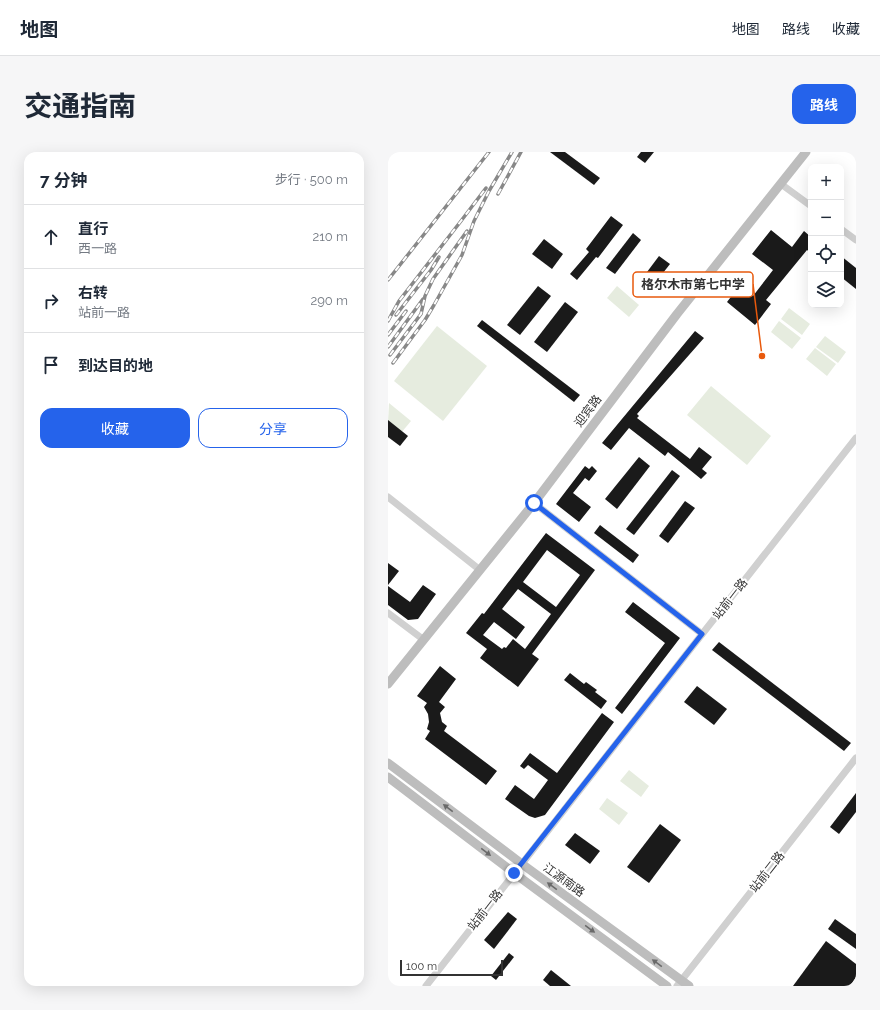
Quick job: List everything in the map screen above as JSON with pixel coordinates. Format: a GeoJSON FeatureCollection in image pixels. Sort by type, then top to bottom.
{"type":"FeatureCollection","features":[{"type":"Feature","properties":{"kind":"main road","name":"迎宾路"},"geometry":{"type":"LineString","coordinates":[[388,684],[534,503],[677,314],[806,152]]}},
{"type":"Feature","properties":{"kind":"main road"},"geometry":{"type":"LineString","coordinates":[[388,757],[396,769]]}},
{"type":"Feature","properties":{"kind":"main road","name":"江源南路"},"geometry":{"type":"LineString","coordinates":[[388,763],[682,984]]}},
{"type":"Feature","properties":{"kind":"main road","name":"江源南路"},"geometry":{"type":"LineString","coordinates":[[388,777],[514,873],[667,986]]}},
{"type":"Feature","properties":{"kind":"street"},"geometry":{"type":"LineString","coordinates":[[781,184],[808,204]]}},
{"type":"Feature","properties":{"kind":"street"},"geometry":{"type":"LineString","coordinates":[[844,231],[856,240]]}},
{"type":"Feature","properties":{"kind":"street","name":"站前一路"},"geometry":{"type":"LineString","coordinates":[[426,986],[856,438]]}},
{"type":"Feature","properties":{"kind":"street"},"geometry":{"type":"LineString","coordinates":[[388,497],[480,570]]}},
{"type":"Feature","properties":{"kind":"street"},"geometry":{"type":"LineString","coordinates":[[534,503],[702,634]]}},
{"type":"Feature","properties":{"kind":"street"},"geometry":{"type":"LineString","coordinates":[[388,613],[424,640]]}},
{"type":"Feature","properties":{"kind":"street","name":"站前二路"},"geometry":{"type":"LineString","coordinates":[[682,984],[856,758]]}},
{"type":"Feature","properties":{"kind":"shaded area"},"geometry":{"type":"Polygon","coordinates":[[[617,286],[639,305],[629,317],[607,298],[617,286]]]}},
{"type":"Feature","properties":{"kind":"shaded area"},"geometry":{"type":"Polygon","coordinates":[[[789,308],[810,324],[802,335],[781,319],[789,308]]]}},
{"type":"Feature","properties":{"kind":"shaded area"},"geometry":{"type":"Polygon","coordinates":[[[779,321],[801,338],[792,349],[771,332],[779,321]]]}},
{"type":"Feature","properties":{"kind":"shaded area"},"geometry":{"type":"Polygon","coordinates":[[[437,326],[487,366],[443,421],[394,381],[437,326]]]}},
{"type":"Feature","properties":{"kind":"shaded area"},"geometry":{"type":"Polygon","coordinates":[[[825,336],[846,352],[838,363],[816,347],[825,336]]]}},
{"type":"Feature","properties":{"kind":"shaded area"},"geometry":{"type":"Polygon","coordinates":[[[815,348],[836,364],[827,376],[806,359],[815,348]]]}},
{"type":"Feature","properties":{"kind":"shaded area"},"geometry":{"type":"Polygon","coordinates":[[[711,386],[771,436],[747,465],[687,415],[711,386]]]}},
{"type":"Feature","properties":{"kind":"shaded area"},"geometry":{"type":"Polygon","coordinates":[[[389,403],[411,421],[401,433],[388,422],[389,403]]]}},
{"type":"Feature","properties":{"kind":"shaded area"},"geometry":{"type":"Polygon","coordinates":[[[629,770],[649,786],[641,797],[620,781],[629,770]]]}},
{"type":"Feature","properties":{"kind":"shaded area"},"geometry":{"type":"Polygon","coordinates":[[[607,798],[628,813],[619,825],[599,809],[607,798]]]}},
{"type":"Feature","properties":{"kind":"building"},"geometry":{"type":"Polygon","coordinates":[[[550,152],[565,152],[600,178],[594,185],[550,152]]]}},
{"type":"Feature","properties":{"kind":"building"},"geometry":{"type":"Polygon","coordinates":[[[641,152],[654,152],[645,163],[637,157],[641,152]]]}},
{"type":"Feature","properties":{"kind":"building"},"geometry":{"type":"Polygon","coordinates":[[[611,216],[623,225],[598,258],[596,257],[577,280],[570,274],[589,252],[586,249],[611,216]]]}},
{"type":"Feature","properties":{"kind":"building"},"geometry":{"type":"Polygon","coordinates":[[[771,230],[792,247],[804,231],[808,234],[808,251],[807,250],[766,300],[771,304],[755,325],[727,302],[740,285],[753,296],[773,270],[752,254],[771,230]]]}},
{"type":"Feature","properties":{"kind":"building"},"geometry":{"type":"Polygon","coordinates":[[[633,233],[641,240],[615,274],[606,268],[633,233]]]}},
{"type":"Feature","properties":{"kind":"building"},"geometry":{"type":"Polygon","coordinates":[[[544,239],[563,254],[552,269],[532,254],[544,239]]]}},
{"type":"Feature","properties":{"kind":"building"},"geometry":{"type":"Polygon","coordinates":[[[659,256],[670,264],[645,296],[635,288],[659,256]]]}},
{"type":"Feature","properties":{"kind":"building"},"geometry":{"type":"Polygon","coordinates":[[[844,258],[856,268],[856,289],[844,279],[844,258]]]}},
{"type":"Feature","properties":{"kind":"building"},"geometry":{"type":"Polygon","coordinates":[[[538,286],[551,296],[520,335],[507,325],[538,286]]]}},
{"type":"Feature","properties":{"kind":"building"},"geometry":{"type":"Polygon","coordinates":[[[565,302],[578,312],[547,352],[534,342],[565,302]]]}},
{"type":"Feature","properties":{"kind":"building"},"geometry":{"type":"Polygon","coordinates":[[[482,320],[580,395],[574,402],[477,326],[482,320]]]}},
{"type":"Feature","properties":{"kind":"building"},"geometry":{"type":"Polygon","coordinates":[[[695,331],[704,338],[637,414],[639,416],[637,418],[690,459],[699,447],[712,457],[702,469],[707,473],[701,479],[668,452],[665,456],[629,428],[611,450],[602,443],[695,331]]]}},
{"type":"Feature","properties":{"kind":"building"},"geometry":{"type":"Polygon","coordinates":[[[388,420],[408,436],[400,446],[388,437],[388,420]]]}},
{"type":"Feature","properties":{"kind":"building"},"geometry":{"type":"Polygon","coordinates":[[[639,457],[650,466],[617,509],[605,499],[639,457]]]}},
{"type":"Feature","properties":{"kind":"building"},"geometry":{"type":"Polygon","coordinates":[[[585,466],[589,469],[592,466],[597,471],[589,481],[585,478],[573,493],[591,507],[579,522],[556,504],[585,466]]]}},
{"type":"Feature","properties":{"kind":"building"},"geometry":{"type":"Polygon","coordinates":[[[672,470],[680,476],[634,535],[626,529],[672,470]]]}},
{"type":"Feature","properties":{"kind":"building"},"geometry":{"type":"Polygon","coordinates":[[[685,501],[695,508],[668,543],[659,536],[685,501]]]}},
{"type":"Feature","properties":{"kind":"building"},"geometry":{"type":"Polygon","coordinates":[[[600,525],[639,555],[633,563],[594,533],[600,525]]]}},
{"type":"Feature","properties":{"kind":"building"},"geometry":{"type":"Polygon","coordinates":[[[546,533],[595,570],[532,654],[539,659],[518,687],[480,658],[487,649],[466,633],[482,613],[484,614],[546,533]],[[547,550],[523,582],[556,607],[580,575],[547,550]],[[518,589],[502,609],[525,627],[516,639],[494,622],[483,635],[502,649],[504,647],[506,648],[513,639],[525,649],[551,614],[518,589]]]}},
{"type":"Feature","properties":{"kind":"building"},"geometry":{"type":"Polygon","coordinates":[[[388,563],[399,571],[388,585],[388,563]]]}},
{"type":"Feature","properties":{"kind":"building"},"geometry":{"type":"Polygon","coordinates":[[[423,585],[436,594],[418,619],[408,620],[388,605],[388,586],[410,602],[423,585]]]}},
{"type":"Feature","properties":{"kind":"building"},"geometry":{"type":"Polygon","coordinates":[[[633,602],[680,638],[622,714],[615,708],[665,643],[625,612],[633,602]]]}},
{"type":"Feature","properties":{"kind":"building"},"geometry":{"type":"Polygon","coordinates":[[[719,642],[851,743],[844,751],[712,650],[719,642]]]}},
{"type":"Feature","properties":{"kind":"building"},"geometry":{"type":"Polygon","coordinates":[[[440,666],[456,679],[439,702],[445,707],[440,713],[442,722],[447,726],[444,731],[497,771],[486,785],[425,739],[430,731],[427,729],[429,722],[428,714],[424,707],[427,703],[417,696],[440,666]]]}},
{"type":"Feature","properties":{"kind":"building"},"geometry":{"type":"Polygon","coordinates":[[[570,673],[584,684],[586,682],[597,690],[595,692],[607,701],[601,709],[564,680],[570,673]]]}},
{"type":"Feature","properties":{"kind":"building"},"geometry":{"type":"Polygon","coordinates":[[[697,686],[727,709],[714,725],[684,702],[697,686]]]}},
{"type":"Feature","properties":{"kind":"building"},"geometry":{"type":"Polygon","coordinates":[[[602,713],[614,722],[545,815],[535,818],[529,816],[505,799],[515,785],[534,799],[548,780],[528,765],[524,769],[520,766],[530,753],[557,773],[602,713]]]}},
{"type":"Feature","properties":{"kind":"building"},"geometry":{"type":"Polygon","coordinates":[[[856,793],[856,812],[839,834],[830,827],[856,793]]]}},
{"type":"Feature","properties":{"kind":"building"},"geometry":{"type":"Polygon","coordinates":[[[660,824],[681,840],[649,883],[627,867],[660,824]]]}},
{"type":"Feature","properties":{"kind":"building"},"geometry":{"type":"Polygon","coordinates":[[[575,833],[600,851],[590,864],[565,845],[575,833]]]}},
{"type":"Feature","properties":{"kind":"building"},"geometry":{"type":"Polygon","coordinates":[[[508,912],[517,919],[494,949],[484,940],[508,912]]]}},
{"type":"Feature","properties":{"kind":"building"},"geometry":{"type":"Polygon","coordinates":[[[835,919],[856,934],[856,949],[828,929],[835,919]]]}},
{"type":"Feature","properties":{"kind":"building"},"geometry":{"type":"Polygon","coordinates":[[[826,941],[856,964],[856,977],[850,986],[793,986],[826,941]]]}},
{"type":"Feature","properties":{"kind":"building"},"geometry":{"type":"Polygon","coordinates":[[[509,953],[514,957],[496,980],[491,976],[509,953]]]}},
{"type":"Feature","properties":{"kind":"building"},"geometry":{"type":"Polygon","coordinates":[[[551,970],[571,986],[550,986],[543,980],[551,970]]]}},
{"type":"Feature","properties":{"kind":"railway"},"geometry":{"type":"LineString","coordinates":[[388,280],[489,152]]}},
{"type":"Feature","properties":{"kind":"railway"},"geometry":{"type":"LineString","coordinates":[[393,363],[425,320],[434,305],[462,255],[474,221],[489,191],[512,152]]}},
{"type":"Feature","properties":{"kind":"railway"},"geometry":{"type":"LineString","coordinates":[[498,194],[521,152]]}},
{"type":"Feature","properties":{"kind":"railway"},"geometry":{"type":"LineString","coordinates":[[388,321],[399,301],[486,188]]}},
{"type":"Feature","properties":{"kind":"railway"},"geometry":{"type":"LineString","coordinates":[[390,355],[421,314],[425,296],[433,279],[467,231]]}},
{"type":"Feature","properties":{"kind":"railway"},"geometry":{"type":"LineString","coordinates":[[396,315],[431,270],[439,257]]}},
{"type":"Feature","properties":{"kind":"railway"},"geometry":{"type":"LineString","coordinates":[[388,347],[423,299]]}},
{"type":"Feature","properties":{"kind":"railway"},"geometry":{"type":"LineString","coordinates":[[388,335],[406,311]]}},
{"type":"Feature","properties":{"kind":"place","name":"格尔木市第七中学"},"geometry":{"type":"Point","coordinates":[762,356]}},
{"type":"Feature","properties":{"kind":"route"},"geometry":{"type":"LineString","coordinates":[[514,873],[702,634],[534,503]]}}]}
